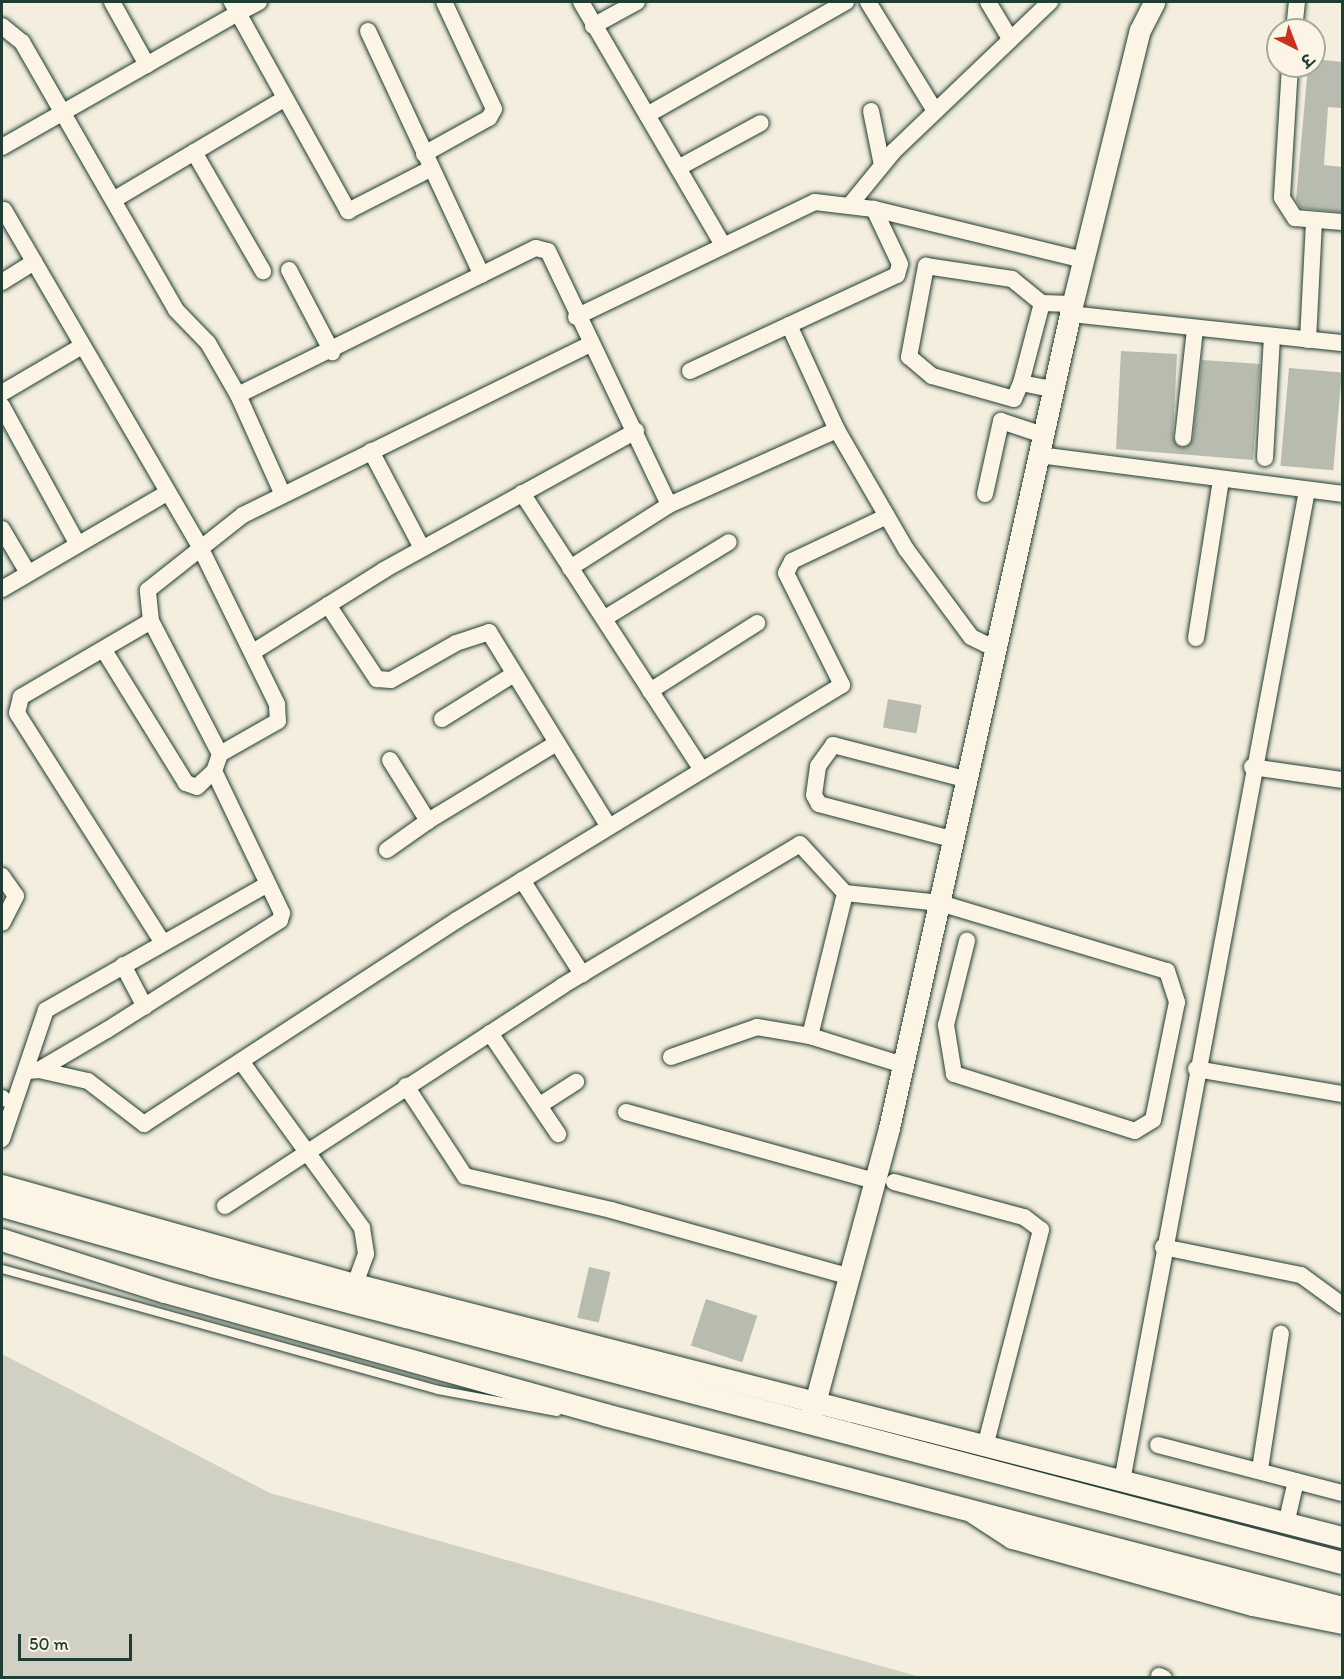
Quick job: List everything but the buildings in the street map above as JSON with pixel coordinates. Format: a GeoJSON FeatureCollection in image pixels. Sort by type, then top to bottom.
{"type":"FeatureCollection","features":[{"type":"Feature","properties":{"kind":"main road"},"geometry":{"type":"LineString","coordinates":[[2,1206],[352,1293],[813,1413],[1342,1563]]}},
{"type":"Feature","properties":{"kind":"main road"},"geometry":{"type":"LineString","coordinates":[[2,1240],[163,1302],[378,1363],[605,1416],[1342,1608]]}},
{"type":"Feature","properties":{"kind":"street"},"geometry":{"type":"LineString","coordinates":[[112,2],[147,65]]}},
{"type":"Feature","properties":{"kind":"street"},"geometry":{"type":"LineString","coordinates":[[3,145],[147,65],[235,7],[259,2]]}},
{"type":"Feature","properties":{"kind":"street"},"geometry":{"type":"LineString","coordinates":[[235,7],[348,211],[427,162],[489,118],[494,109],[444,2]]}},
{"type":"Feature","properties":{"kind":"street"},"geometry":{"type":"LineString","coordinates":[[581,2],[722,243]]}},
{"type":"Feature","properties":{"kind":"street"},"geometry":{"type":"LineString","coordinates":[[593,26],[637,2]]}},
{"type":"Feature","properties":{"kind":"street"},"geometry":{"type":"LineString","coordinates":[[647,115],[846,2]]}},
{"type":"Feature","properties":{"kind":"street"},"geometry":{"type":"LineString","coordinates":[[868,2],[935,111]]}},
{"type":"Feature","properties":{"kind":"street"},"geometry":{"type":"LineString","coordinates":[[988,2],[1009,38]]}},
{"type":"Feature","properties":{"kind":"street"},"geometry":{"type":"LineString","coordinates":[[849,206],[882,165],[935,111],[1009,38],[1050,2]]}},
{"type":"Feature","properties":{"kind":"street"},"geometry":{"type":"LineString","coordinates":[[1154,2],[1140,30],[1071,309],[955,840],[903,1065],[884,1181],[851,1277],[813,1413],[985,1446],[1342,1537]]}},
{"type":"Feature","properties":{"kind":"street"},"geometry":{"type":"LineString","coordinates":[[1295,18],[1297,2]]}},
{"type":"Feature","properties":{"kind":"street"},"geometry":{"type":"LineString","coordinates":[[2,26],[22,42],[115,199],[176,310],[208,343],[238,395],[283,495]]}},
{"type":"Feature","properties":{"kind":"street"},"geometry":{"type":"LineString","coordinates":[[368,31],[427,162],[482,275]]}},
{"type":"Feature","properties":{"kind":"street"},"geometry":{"type":"LineString","coordinates":[[1289,78],[1282,198],[1295,218],[1314,223],[1342,222]]}},
{"type":"Feature","properties":{"kind":"street"},"geometry":{"type":"LineString","coordinates":[[115,199],[284,99]]}},
{"type":"Feature","properties":{"kind":"street"},"geometry":{"type":"LineString","coordinates":[[871,111],[882,165]]}},
{"type":"Feature","properties":{"kind":"street"},"geometry":{"type":"LineString","coordinates":[[678,168],[761,123]]}},
{"type":"Feature","properties":{"kind":"street"},"geometry":{"type":"LineString","coordinates":[[194,152],[263,271]]}},
{"type":"Feature","properties":{"kind":"street"},"geometry":{"type":"LineString","coordinates":[[576,317],[722,243],[815,202],[874,209],[1083,260]]}},
{"type":"Feature","properties":{"kind":"street"},"geometry":{"type":"LineString","coordinates":[[690,371],[897,275],[900,264],[874,209]]}},
{"type":"Feature","properties":{"kind":"street"},"geometry":{"type":"LineString","coordinates":[[4,210],[201,549],[253,651],[277,705],[278,721],[220,754],[214,771],[197,787],[186,783],[105,652]]}},
{"type":"Feature","properties":{"kind":"street"},"geometry":{"type":"LineString","coordinates":[[1308,340],[1314,223]]}},
{"type":"Feature","properties":{"kind":"street"},"geometry":{"type":"LineString","coordinates":[[238,395],[332,352],[536,248],[548,251],[576,317],[636,431],[669,505]]}},
{"type":"Feature","properties":{"kind":"street"},"geometry":{"type":"LineString","coordinates":[[2,282],[34,262]]}},
{"type":"Feature","properties":{"kind":"street"},"geometry":{"type":"LineString","coordinates":[[1042,303],[1022,383],[1014,399],[932,376],[909,357],[926,266],[1012,279],[1042,303],[1071,309],[1195,329],[1342,343]]}},
{"type":"Feature","properties":{"kind":"street"},"geometry":{"type":"LineString","coordinates":[[289,270],[332,352]]}},
{"type":"Feature","properties":{"kind":"street"},"geometry":{"type":"LineString","coordinates":[[789,325],[837,430],[937,596],[971,637],[996,649]]}},
{"type":"Feature","properties":{"kind":"street"},"geometry":{"type":"LineString","coordinates":[[1183,438],[1195,329]]}},
{"type":"Feature","properties":{"kind":"street"},"geometry":{"type":"LineString","coordinates":[[1265,458],[1272,337]]}},
{"type":"Feature","properties":{"kind":"street"},"geometry":{"type":"LineString","coordinates":[[220,754],[151,621],[148,590],[243,515],[591,344]]}},
{"type":"Feature","properties":{"kind":"street"},"geometry":{"type":"LineString","coordinates":[[2,393],[82,346]]}},
{"type":"Feature","properties":{"kind":"street"},"geometry":{"type":"LineString","coordinates":[[913,373],[991,400],[1001,421],[1041,445],[1221,480],[1342,495]]}},
{"type":"Feature","properties":{"kind":"street"},"geometry":{"type":"LineString","coordinates":[[1022,383],[1053,389]]}},
{"type":"Feature","properties":{"kind":"street"},"geometry":{"type":"LineString","coordinates":[[2,405],[78,544]]}},
{"type":"Feature","properties":{"kind":"street"},"geometry":{"type":"LineString","coordinates":[[986,494],[1001,421]]}},
{"type":"Feature","properties":{"kind":"street"},"geometry":{"type":"LineString","coordinates":[[570,568],[669,505],[837,430]]}},
{"type":"Feature","properties":{"kind":"street"},"geometry":{"type":"LineString","coordinates":[[253,651],[422,548],[636,431]]}},
{"type":"Feature","properties":{"kind":"street"},"geometry":{"type":"LineString","coordinates":[[370,451],[422,548]]}},
{"type":"Feature","properties":{"kind":"street"},"geometry":{"type":"LineString","coordinates":[[1196,638],[1221,480]]}},
{"type":"Feature","properties":{"kind":"street"},"geometry":{"type":"LineString","coordinates":[[1122,1481],[1252,767],[1307,491]]}},
{"type":"Feature","properties":{"kind":"street"},"geometry":{"type":"LineString","coordinates":[[2,588],[167,493]]}},
{"type":"Feature","properties":{"kind":"street"},"geometry":{"type":"LineString","coordinates":[[522,493],[702,770]]}},
{"type":"Feature","properties":{"kind":"street"},"geometry":{"type":"LineString","coordinates":[[33,1070],[88,1081],[144,1124],[243,1064],[522,880],[609,826],[702,770],[846,693],[786,573],[792,561],[887,516]]}},
{"type":"Feature","properties":{"kind":"street"},"geometry":{"type":"LineString","coordinates":[[2,529],[28,573]]}},
{"type":"Feature","properties":{"kind":"street"},"geometry":{"type":"LineString","coordinates":[[605,618],[729,542]]}},
{"type":"Feature","properties":{"kind":"street"},"geometry":{"type":"LineString","coordinates":[[328,605],[377,679],[391,680],[456,643],[489,633],[609,826]]}},
{"type":"Feature","properties":{"kind":"street"},"geometry":{"type":"LineString","coordinates":[[151,621],[105,652],[21,697],[17,713],[163,943]]}},
{"type":"Feature","properties":{"kind":"street"},"geometry":{"type":"LineString","coordinates":[[650,691],[757,623]]}},
{"type":"Feature","properties":{"kind":"street"},"geometry":{"type":"LineString","coordinates":[[442,719],[514,674]]}},
{"type":"Feature","properties":{"kind":"street"},"geometry":{"type":"LineString","coordinates":[[387,850],[428,821],[557,743]]}},
{"type":"Feature","properties":{"kind":"street"},"geometry":{"type":"LineString","coordinates":[[955,840],[819,804],[814,795],[818,766],[833,745],[968,780]]}},
{"type":"Feature","properties":{"kind":"street"},"geometry":{"type":"LineString","coordinates":[[390,759],[428,821]]}},
{"type":"Feature","properties":{"kind":"street"},"geometry":{"type":"LineString","coordinates":[[1252,767],[1342,780]]}},
{"type":"Feature","properties":{"kind":"street"},"geometry":{"type":"LineString","coordinates":[[33,1070],[145,1007],[280,920],[282,913],[214,771]]}},
{"type":"Feature","properties":{"kind":"street"},"geometry":{"type":"LineString","coordinates":[[225,1206],[305,1151],[582,974],[800,844],[845,893],[940,903],[1167,970],[1177,1002],[1153,1120],[1136,1131],[954,1074],[946,1025],[968,941]]}},
{"type":"Feature","properties":{"kind":"street"},"geometry":{"type":"LineString","coordinates":[[2,876],[16,896],[2,923]]}},
{"type":"Feature","properties":{"kind":"street"},"geometry":{"type":"LineString","coordinates":[[522,880],[582,974]]}},
{"type":"Feature","properties":{"kind":"street"},"geometry":{"type":"LineString","coordinates":[[2,1139],[33,1070],[46,1011],[268,884]]}},
{"type":"Feature","properties":{"kind":"street"},"geometry":{"type":"LineString","coordinates":[[810,1035],[845,893]]}},
{"type":"Feature","properties":{"kind":"street"},"geometry":{"type":"LineString","coordinates":[[123,965],[145,1007]]}},
{"type":"Feature","properties":{"kind":"street"},"geometry":{"type":"LineString","coordinates":[[671,1057],[757,1027],[810,1035],[903,1065]]}},
{"type":"Feature","properties":{"kind":"street"},"geometry":{"type":"LineString","coordinates":[[490,1032],[558,1134]]}},
{"type":"Feature","properties":{"kind":"street"},"geometry":{"type":"LineString","coordinates":[[2,1185],[352,1293],[366,1254],[362,1228],[243,1064]]}},
{"type":"Feature","properties":{"kind":"street"},"geometry":{"type":"LineString","coordinates":[[1196,1070],[1342,1094]]}},
{"type":"Feature","properties":{"kind":"street"},"geometry":{"type":"LineString","coordinates":[[540,1105],[576,1082]]}},
{"type":"Feature","properties":{"kind":"street"},"geometry":{"type":"LineString","coordinates":[[406,1086],[465,1176],[611,1210],[851,1277]]}},
{"type":"Feature","properties":{"kind":"street"},"geometry":{"type":"LineString","coordinates":[[626,1112],[1024,1217],[1041,1230],[985,1446]]}},
{"type":"Feature","properties":{"kind":"street"},"geometry":{"type":"LineString","coordinates":[[1163,1247],[1301,1275],[1342,1305]]}},
{"type":"Feature","properties":{"kind":"street"},"geometry":{"type":"LineString","coordinates":[[1260,1469],[1281,1334]]}},
{"type":"Feature","properties":{"kind":"street"},"geometry":{"type":"LineString","coordinates":[[1158,1445],[1260,1469],[1342,1493]]}},
{"type":"Feature","properties":{"kind":"street"},"geometry":{"type":"LineString","coordinates":[[1286,1524],[1296,1481]]}},
{"type":"Feature","properties":{"kind":"street"},"geometry":{"type":"LineString","coordinates":[[972,1512],[1012,1538],[1252,1605],[1342,1623]]}},
{"type":"Feature","properties":{"kind":"lane"},"geometry":{"type":"LineString","coordinates":[[2,1269],[163,1302]]}},
{"type":"Feature","properties":{"kind":"shaded area"},"geometry":{"type":"Polygon","coordinates":[[[2,1354],[270,1493],[920,1677],[2,1677],[2,1354]]]}}]}
